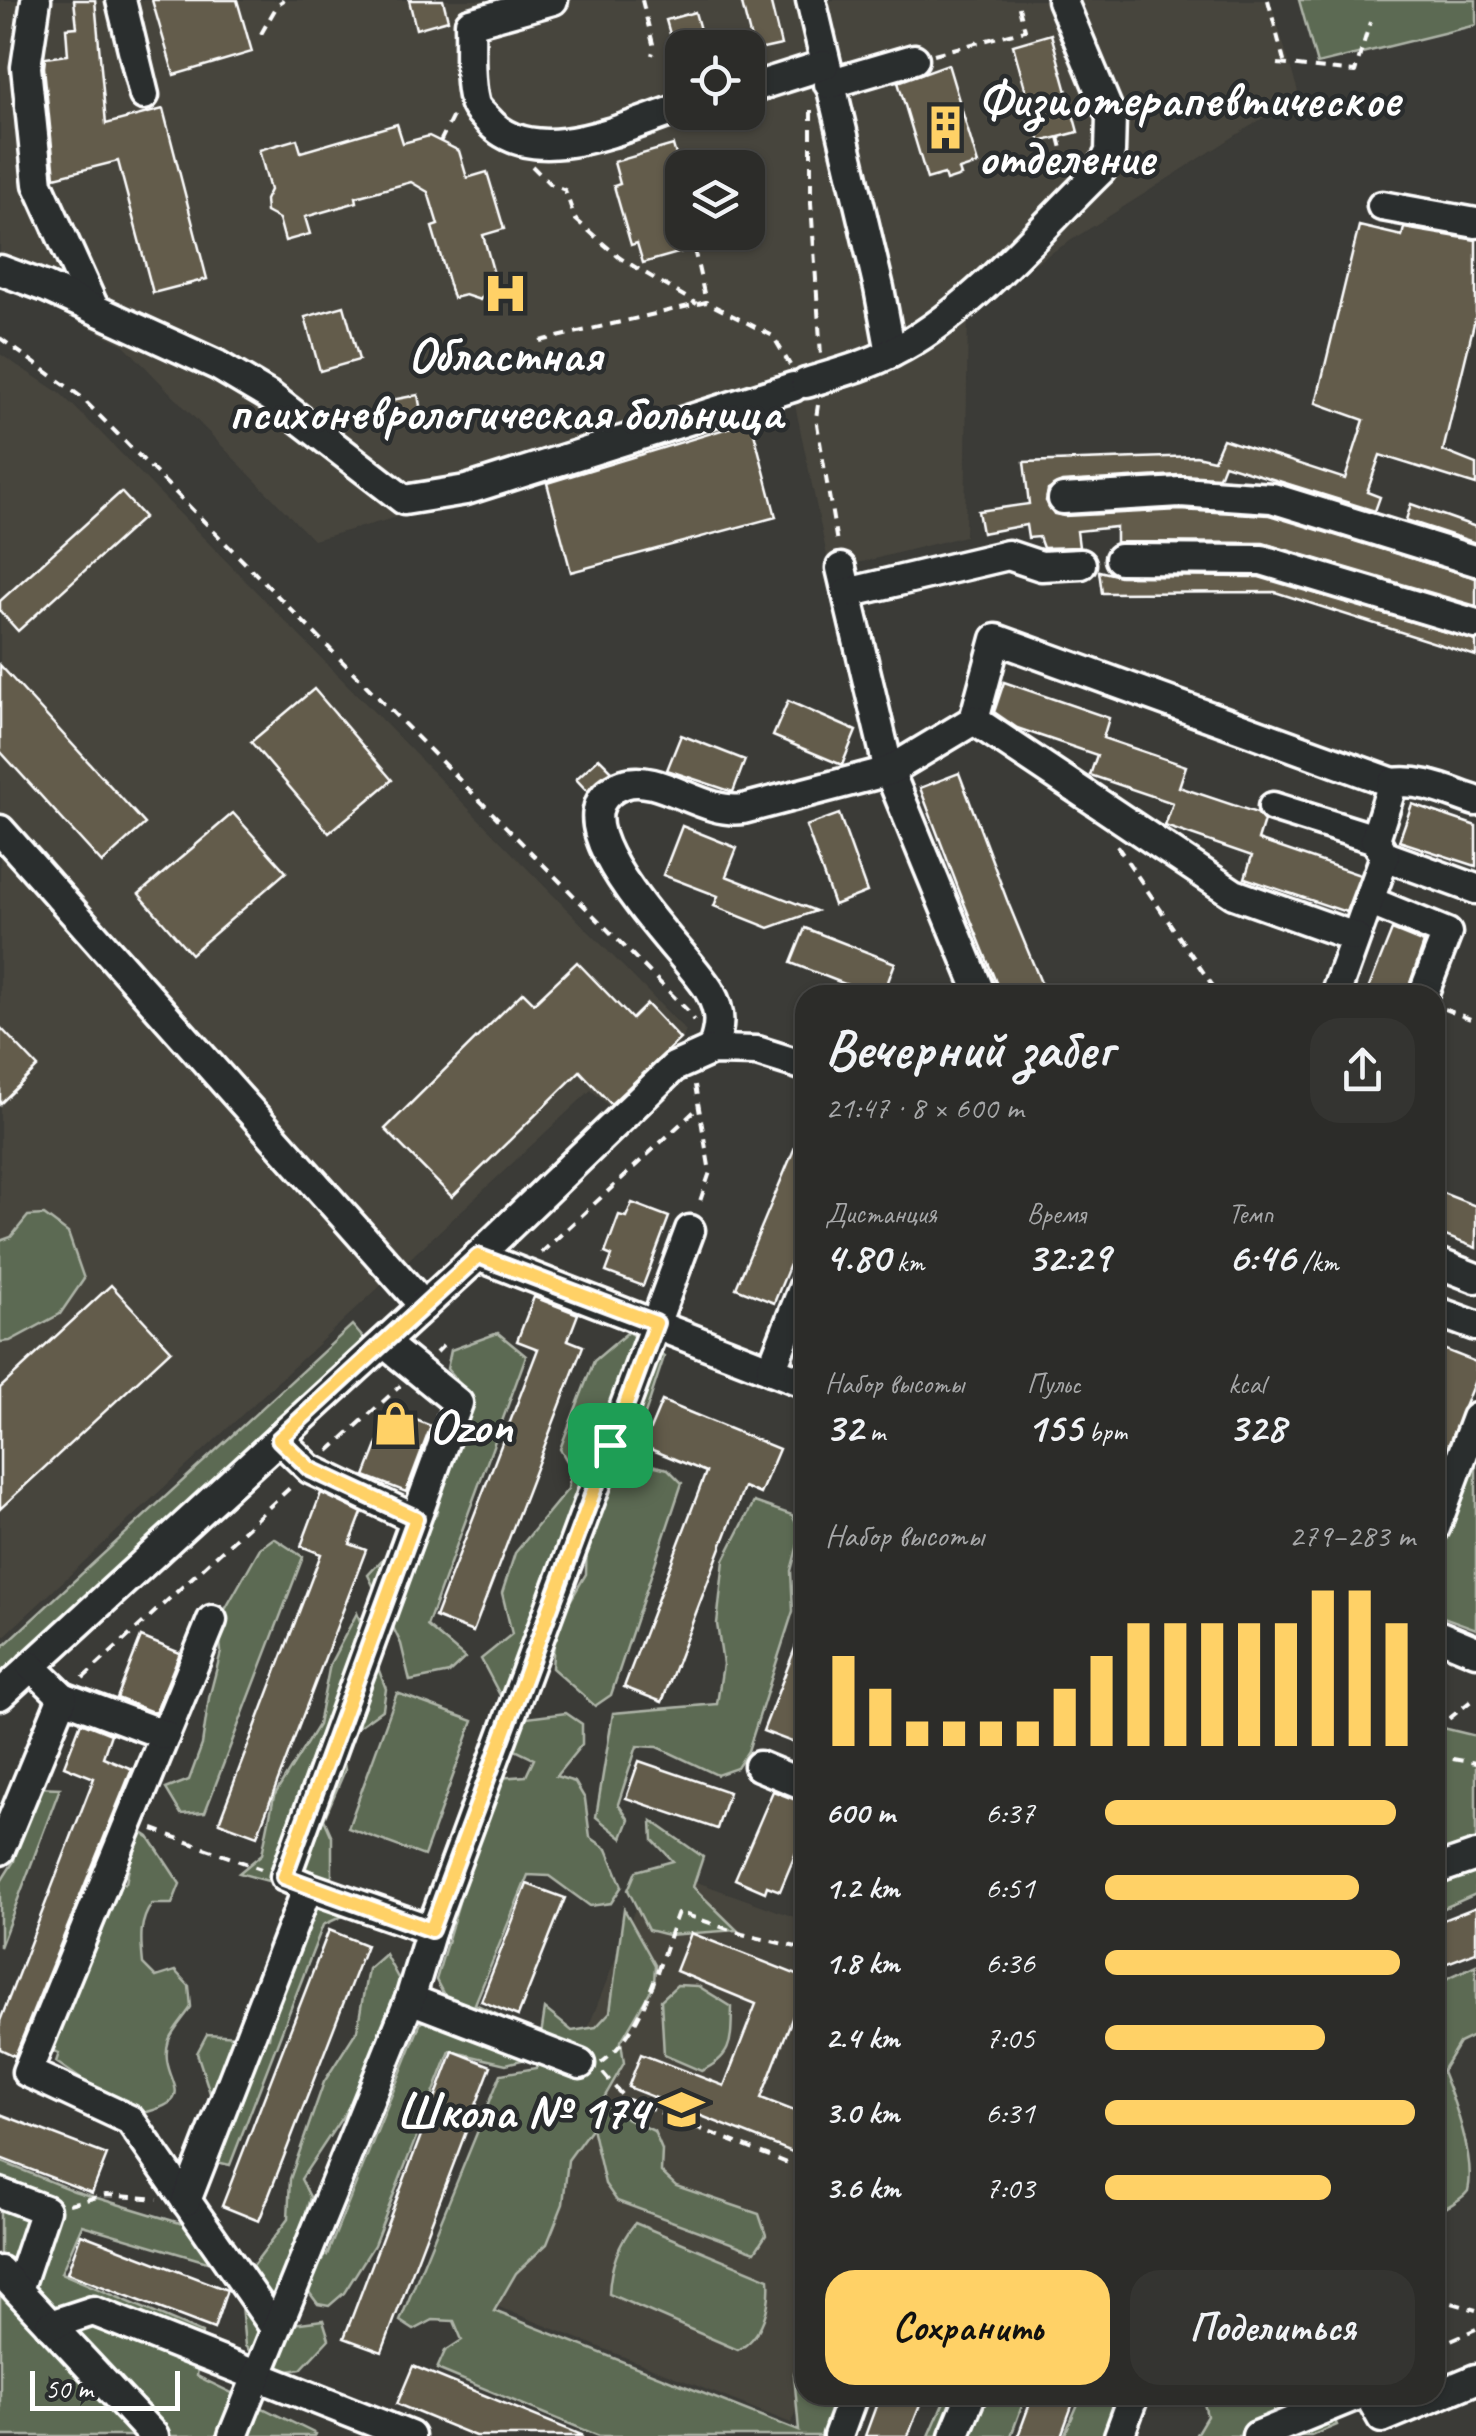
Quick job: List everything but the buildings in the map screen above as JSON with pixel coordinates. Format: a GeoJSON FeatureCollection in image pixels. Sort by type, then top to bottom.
{"type":"FeatureCollection","features":[{"type":"Feature","properties":{"kind":"street"},"geometry":{"type":"LineString","coordinates":[[36,0],[26,67],[38,184],[94,308]]}},
{"type":"Feature","properties":{"kind":"street"},"geometry":{"type":"LineString","coordinates":[[121,0],[144,95]]}},
{"type":"Feature","properties":{"kind":"street"},"geometry":{"type":"LineString","coordinates":[[552,0],[470,23],[474,104],[498,134],[517,142],[550,145],[582,140],[665,113]]}},
{"type":"Feature","properties":{"kind":"street"},"geometry":{"type":"LineString","coordinates":[[811,0],[891,353]]}},
{"type":"Feature","properties":{"kind":"street"},"geometry":{"type":"LineString","coordinates":[[0,270],[217,365],[271,398],[404,500],[466,490],[807,383],[891,353],[925,334],[971,296],[1075,195],[1100,170],[1110,152],[1111,116],[1062,0]]}},
{"type":"Feature","properties":{"kind":"street"},"geometry":{"type":"LineString","coordinates":[[765,85],[914,60]]}},
{"type":"Feature","properties":{"kind":"street"},"geometry":{"type":"LineString","coordinates":[[1382,206],[1476,223]]}},
{"type":"Feature","properties":{"kind":"street"},"geometry":{"type":"LineString","coordinates":[[1063,499],[1180,492],[1272,498],[1476,561]]}},
{"type":"Feature","properties":{"kind":"street"},"geometry":{"type":"LineString","coordinates":[[977,985],[889,771],[844,580],[1008,555],[1041,566],[1081,564]]}},
{"type":"Feature","properties":{"kind":"street"},"geometry":{"type":"LineString","coordinates":[[1120,559],[1262,560],[1476,624]]}},
{"type":"Feature","properties":{"kind":"street"},"geometry":{"type":"LineString","coordinates":[[701,1055],[721,1019],[712,994],[697,970],[650,920],[622,880],[599,826],[602,802],[610,792],[638,782],[708,806],[732,810],[889,771],[974,720],[996,639],[1393,783],[1425,784],[1476,801]]}},
{"type":"Feature","properties":{"kind":"street"},"geometry":{"type":"LineString","coordinates":[[974,720],[1234,894],[1355,937]]}},
{"type":"Feature","properties":{"kind":"street"},"geometry":{"type":"LineString","coordinates":[[1338,985],[1369,901],[1393,783]]}},
{"type":"Feature","properties":{"kind":"street"},"geometry":{"type":"LineString","coordinates":[[1273,807],[1476,889]]}},
{"type":"Feature","properties":{"kind":"street"},"geometry":{"type":"LineString","coordinates":[[0,830],[424,1306]]}},
{"type":"Feature","properties":{"kind":"street"},"geometry":{"type":"LineString","coordinates":[[1369,901],[1447,933],[1428,985]]}},
{"type":"Feature","properties":{"kind":"street"},"geometry":{"type":"LineString","coordinates":[[0,1695],[478,1256],[674,1066],[701,1055],[757,1050],[795,1063]]}},
{"type":"Feature","properties":{"kind":"street"},"geometry":{"type":"LineString","coordinates":[[234,2436],[410,1999],[431,1930],[690,1230]]}},
{"type":"Feature","properties":{"kind":"street"},"geometry":{"type":"LineString","coordinates":[[478,1256],[795,1379]]}},
{"type":"Feature","properties":{"kind":"street"},"geometry":{"type":"LineString","coordinates":[[1445,1266],[1476,1278]]}},
{"type":"Feature","properties":{"kind":"street"},"geometry":{"type":"LineString","coordinates":[[771,1370],[795,1309]]}},
{"type":"Feature","properties":{"kind":"street"},"geometry":{"type":"LineString","coordinates":[[1445,1315],[1476,1326]]}},
{"type":"Feature","properties":{"kind":"street"},"geometry":{"type":"LineString","coordinates":[[186,2201],[458,1403],[384,1343]]}},
{"type":"Feature","properties":{"kind":"street"},"geometry":{"type":"LineString","coordinates":[[1445,1503],[1474,1429]]}},
{"type":"Feature","properties":{"kind":"street"},"geometry":{"type":"LineString","coordinates":[[279,1439],[310,1469],[416,1518]]}},
{"type":"Feature","properties":{"kind":"street"},"geometry":{"type":"LineString","coordinates":[[212,1620],[27,2072],[130,2120],[275,2328]]}},
{"type":"Feature","properties":{"kind":"street"},"geometry":{"type":"LineString","coordinates":[[1445,1638],[1476,1650]]}},
{"type":"Feature","properties":{"kind":"street"},"geometry":{"type":"LineString","coordinates":[[31,1666],[64,1697],[165,1735]]}},
{"type":"Feature","properties":{"kind":"street"},"geometry":{"type":"LineString","coordinates":[[0,1850],[64,1697]]}},
{"type":"Feature","properties":{"kind":"street"},"geometry":{"type":"LineString","coordinates":[[759,1766],[795,1781]]}},
{"type":"Feature","properties":{"kind":"street"},"geometry":{"type":"LineString","coordinates":[[1445,1867],[1476,1856]]}},
{"type":"Feature","properties":{"kind":"street"},"geometry":{"type":"LineString","coordinates":[[296,1882],[431,1930]]}},
{"type":"Feature","properties":{"kind":"street"},"geometry":{"type":"LineString","coordinates":[[410,1999],[580,2064]]}},
{"type":"Feature","properties":{"kind":"street"},"geometry":{"type":"LineString","coordinates":[[0,2193],[45,2210],[9,2281],[154,2436]]}},
{"type":"Feature","properties":{"kind":"street"},"geometry":{"type":"LineString","coordinates":[[50,2325],[93,2311],[410,2436]]}},
{"type":"Feature","properties":{"kind":"street"},"geometry":{"type":"LineString","coordinates":[[1445,2390],[1476,2378]]}},
{"type":"Feature","properties":{"kind":"street"},"geometry":{"type":"LineString","coordinates":[[838,2436],[849,2405]]}},
{"type":"Feature","properties":{"kind":"street"},"geometry":{"type":"LineString","coordinates":[[954,2436],[967,2405]]}},
{"type":"Feature","properties":{"kind":"street"},"geometry":{"type":"LineString","coordinates":[[1119,2436],[1130,2405]]}},
{"type":"Feature","properties":{"kind":"street"},"geometry":{"type":"LineString","coordinates":[[1257,2436],[1333,2405]]}},
{"type":"Feature","properties":{"kind":"street"},"geometry":{"type":"LineString","coordinates":[[1380,2416],[1408,2405]]}},
{"type":"Feature","properties":{"kind":"path"},"geometry":{"type":"LineString","coordinates":[[261,34],[284,0]]}},
{"type":"Feature","properties":{"kind":"path"},"geometry":{"type":"LineString","coordinates":[[642,0],[654,48],[652,55]]}},
{"type":"Feature","properties":{"kind":"path"},"geometry":{"type":"LineString","coordinates":[[914,60],[1026,30],[1017,0]]}},
{"type":"Feature","properties":{"kind":"path"},"geometry":{"type":"LineString","coordinates":[[1268,0],[1282,65],[1355,72],[1370,22]]}},
{"type":"Feature","properties":{"kind":"path"},"geometry":{"type":"LineString","coordinates":[[811,108],[807,383],[844,580]]}},
{"type":"Feature","properties":{"kind":"path"},"geometry":{"type":"LineString","coordinates":[[440,142],[452,118]]}},
{"type":"Feature","properties":{"kind":"path"},"geometry":{"type":"LineString","coordinates":[[1059,137],[1075,195]]}},
{"type":"Feature","properties":{"kind":"path"},"geometry":{"type":"LineString","coordinates":[[523,157],[550,184],[564,190],[575,218],[620,258],[697,304]]}},
{"type":"Feature","properties":{"kind":"path"},"geometry":{"type":"LineString","coordinates":[[694,250],[706,302]]}},
{"type":"Feature","properties":{"kind":"path"},"geometry":{"type":"LineString","coordinates":[[540,341],[706,302],[772,336],[781,355],[807,383]]}},
{"type":"Feature","properties":{"kind":"path"},"geometry":{"type":"LineString","coordinates":[[0,338],[80,396],[687,1010],[701,1055],[699,1107],[710,1172],[690,1230]]}},
{"type":"Feature","properties":{"kind":"path"},"geometry":{"type":"LineString","coordinates":[[1109,834],[1212,985]]}},
{"type":"Feature","properties":{"kind":"path"},"geometry":{"type":"LineString","coordinates":[[1445,1009],[1476,1022]]}},
{"type":"Feature","properties":{"kind":"path"},"geometry":{"type":"LineString","coordinates":[[520,1272],[699,1107]]}},
{"type":"Feature","properties":{"kind":"path"},"geometry":{"type":"LineString","coordinates":[[64,1697],[447,1342]]}},
{"type":"Feature","properties":{"kind":"path"},"geometry":{"type":"LineString","coordinates":[[1445,1722],[1476,1698]]}},
{"type":"Feature","properties":{"kind":"path"},"geometry":{"type":"LineString","coordinates":[[1445,1758],[1476,1763]]}},
{"type":"Feature","properties":{"kind":"path"},"geometry":{"type":"LineString","coordinates":[[132,1821],[296,1882]]}},
{"type":"Feature","properties":{"kind":"path"},"geometry":{"type":"LineString","coordinates":[[795,1947],[678,1912],[632,2027],[615,2053],[593,2070],[607,2075],[624,2100],[795,2166]]}},
{"type":"Feature","properties":{"kind":"path"},"geometry":{"type":"LineString","coordinates":[[45,2210],[106,2195],[186,2201]]}},
{"type":"Feature","properties":{"kind":"path"},"geometry":{"type":"LineString","coordinates":[[1445,2301],[1476,2310]]}},
{"type":"Feature","properties":{"kind":"path"},"geometry":{"type":"LineString","coordinates":[[1445,2343],[1476,2330]]}},
{"type":"Feature","properties":{"kind":"shaded area","name":"Областная психоневрологическая больница"},"geometry":{"type":"Polygon","coordinates":[[[0,0],[1270,0],[1299,95],[968,306],[965,536],[830,570],[794,400],[751,421],[313,540],[124,345],[0,282],[0,0]]]}},
{"type":"Feature","properties":{"kind":"shaded area"},"geometry":{"type":"Polygon","coordinates":[[[0,354],[61,394],[98,430],[686,1031],[674,1052],[612,1109],[591,1090],[0,1640],[0,354]]]}},
{"type":"Feature","properties":{"kind":"shaded area","name":"Школа № 174"},"geometry":{"type":"Polygon","coordinates":[[[652,1866],[795,1917],[795,2405],[798,2405],[791,2423],[481,2300],[652,1866]]]}},
{"type":"Feature","properties":{"kind":"green space"},"geometry":{"type":"Polygon","coordinates":[[[1299,0],[1476,0],[1476,25],[1317,64],[1299,0]]]}},
{"type":"Feature","properties":{"kind":"green space"},"geometry":{"type":"Polygon","coordinates":[[[44,1215],[68,1233],[84,1279],[60,1314],[10,1341],[0,1342],[0,1241],[11,1237],[28,1216],[44,1215]]]}},
{"type":"Feature","properties":{"kind":"green space"},"geometry":{"type":"Polygon","coordinates":[[[352,1325],[364,1339],[360,1352],[0,1683],[0,1649],[352,1325]]]}},
{"type":"Feature","properties":{"kind":"green space"},"geometry":{"type":"Polygon","coordinates":[[[628,1332],[664,1357],[630,1460],[668,1469],[682,1483],[611,1695],[595,1706],[552,1668],[555,1627],[586,1574],[587,1532],[573,1525],[501,1697],[481,1659],[512,1634],[502,1593],[515,1553],[568,1489],[571,1468],[560,1449],[594,1361],[628,1332]]]}},
{"type":"Feature","properties":{"kind":"green space"},"geometry":{"type":"Polygon","coordinates":[[[498,1333],[526,1356],[427,1626],[465,1658],[449,1673],[410,1681],[401,1644],[368,1575],[382,1560],[401,1556],[436,1515],[468,1393],[447,1369],[451,1350],[498,1333]]]}},
{"type":"Feature","properties":{"kind":"green space"},"geometry":{"type":"Polygon","coordinates":[[[1476,1466],[1476,1629],[1445,1618],[1445,1536],[1460,1491],[1476,1466]]]}},
{"type":"Feature","properties":{"kind":"green space"},"geometry":{"type":"Polygon","coordinates":[[[754,1502],[792,1515],[793,1611],[748,1751],[737,1768],[717,1775],[658,1747],[637,1746],[618,1804],[629,1820],[622,1838],[596,1817],[613,1713],[717,1704],[723,1664],[717,1624],[724,1560],[754,1502]]]}},
{"type":"Feature","properties":{"kind":"green space"},"geometry":{"type":"Polygon","coordinates":[[[274,1538],[303,1557],[205,1812],[181,1814],[166,1789],[189,1780],[202,1745],[221,1652],[218,1622],[260,1548],[274,1538]]]}},
{"type":"Feature","properties":{"kind":"green space"},"geometry":{"type":"Polygon","coordinates":[[[357,1613],[386,1689],[383,1709],[351,1732],[342,1749],[345,1770],[324,1819],[332,1837],[332,1877],[279,1884],[239,1873],[262,1854],[274,1796],[318,1725],[330,1664],[357,1613]]]}},
{"type":"Feature","properties":{"kind":"green space"},"geometry":{"type":"Polygon","coordinates":[[[397,1693],[473,1721],[424,1856],[348,1828],[397,1693]]]}},
{"type":"Feature","properties":{"kind":"green space"},"geometry":{"type":"Polygon","coordinates":[[[566,1713],[582,1724],[582,1744],[556,1776],[575,1782],[585,1799],[590,1837],[607,1849],[622,1886],[611,1903],[590,1906],[549,1876],[528,1875],[475,2004],[534,2032],[526,2059],[506,2064],[450,2051],[374,2245],[344,2293],[329,2306],[318,2304],[291,2268],[272,2306],[293,2324],[323,2320],[329,2339],[301,2369],[271,2374],[245,2346],[239,2284],[288,2219],[290,2179],[324,2082],[357,2030],[368,1969],[385,1954],[404,1989],[392,2004],[378,2063],[301,2179],[310,2197],[300,2236],[327,2255],[421,2022],[442,2018],[446,1999],[436,1980],[466,1878],[473,1795],[485,1779],[526,1776],[534,1759],[515,1750],[511,1729],[527,1718],[566,1713]]]}},
{"type":"Feature","properties":{"kind":"green space"},"geometry":{"type":"Polygon","coordinates":[[[1445,1728],[1476,1736],[1476,1894],[1445,1908],[1445,1728]]]}},
{"type":"Feature","properties":{"kind":"green space"},"geometry":{"type":"Polygon","coordinates":[[[35,1787],[60,1788],[0,1947],[0,1883],[14,1861],[23,1807],[35,1787]]]}},
{"type":"Feature","properties":{"kind":"green space"},"geometry":{"type":"Polygon","coordinates":[[[652,1821],[703,1857],[693,1887],[737,1930],[668,1935],[648,1930],[628,1890],[636,1871],[673,1861],[653,1840],[652,1821]]]}},
{"type":"Feature","properties":{"kind":"green space"},"geometry":{"type":"Polygon","coordinates":[[[140,1831],[149,1837],[180,1884],[172,1904],[152,1904],[144,1918],[143,1964],[156,1977],[175,1971],[189,1986],[191,2007],[169,2040],[168,2067],[175,2095],[157,2109],[134,2115],[56,2062],[59,2053],[50,2050],[59,1960],[102,1931],[83,1907],[94,1889],[126,1883],[130,1863],[112,1837],[140,1831]]]}},
{"type":"Feature","properties":{"kind":"green space"},"geometry":{"type":"Polygon","coordinates":[[[322,1906],[343,1916],[323,1925],[230,2165],[212,2161],[212,2099],[197,2053],[207,2034],[269,2038],[278,1983],[281,1920],[322,1906]]]}},
{"type":"Feature","properties":{"kind":"green space"},"geometry":{"type":"Polygon","coordinates":[[[624,1909],[655,1965],[654,1985],[621,2041],[624,2063],[604,2098],[616,2113],[654,2131],[662,2150],[661,2172],[676,2186],[759,2214],[766,2235],[755,2252],[617,2201],[605,2184],[592,2127],[568,2160],[563,2204],[547,2244],[516,2273],[494,2311],[799,2431],[797,2405],[865,2405],[855,2436],[599,2436],[437,2369],[445,2351],[462,2340],[454,2321],[433,2320],[414,2330],[400,2321],[501,2074],[536,2068],[545,2009],[572,2031],[596,2027],[610,2012],[624,1909]]]}},
{"type":"Feature","properties":{"kind":"green space"},"geometry":{"type":"Polygon","coordinates":[[[1476,1965],[1476,2035],[1459,2043],[1445,2066],[1445,1979],[1476,1965]]]}},
{"type":"Feature","properties":{"kind":"green space"},"geometry":{"type":"Polygon","coordinates":[[[677,1985],[698,1986],[732,2007],[729,2046],[720,2059],[701,2071],[664,2055],[661,2000],[677,1985]]]}},
{"type":"Feature","properties":{"kind":"green space"},"geometry":{"type":"Polygon","coordinates":[[[1445,2079],[1469,2163],[1468,2191],[1445,2208],[1445,2079]]]}},
{"type":"Feature","properties":{"kind":"green space"},"geometry":{"type":"Polygon","coordinates":[[[0,2161],[74,2191],[233,2239],[214,2264],[82,2225],[61,2273],[202,2333],[197,2376],[315,2436],[0,2436],[0,2161]]]}},
{"type":"Feature","properties":{"kind":"green space"},"geometry":{"type":"Polygon","coordinates":[[[635,2223],[769,2279],[764,2319],[747,2344],[738,2350],[609,2294],[616,2256],[635,2223]]]}},
{"type":"Feature","properties":{"kind":"green space"},"geometry":{"type":"Polygon","coordinates":[[[943,2405],[1022,2405],[1011,2436],[929,2436],[943,2405]]]}},
{"type":"Feature","properties":{"kind":"green space"},"geometry":{"type":"Polygon","coordinates":[[[1078,2405],[1128,2405],[1113,2436],[1064,2436],[1078,2405]]]}},
{"type":"Feature","properties":{"kind":"green space"},"geometry":{"type":"Polygon","coordinates":[[[1204,2405],[1329,2405],[1337,2425],[1311,2436],[1195,2436],[1207,2416],[1204,2405]]]}},
{"type":"Feature","properties":{"kind":"place","name":"Физиотерапевтическое отделение"},"geometry":{"type":"Point","coordinates":[945,127]}},
{"type":"Feature","properties":{"kind":"place","name":"Областная психоневрологическая больница"},"geometry":{"type":"Point","coordinates":[505,294]}},
{"type":"Feature","properties":{"kind":"place","name":"Ozon"},"geometry":{"type":"Point","coordinates":[396,1424]}},
{"type":"Feature","properties":{"kind":"place","name":"Школа № 174"},"geometry":{"type":"Point","coordinates":[681,2110]}},
{"type":"Feature","properties":{"kind":"route"},"geometry":{"type":"LineString","coordinates":[[478,1256],[656,1323],[610,1445],[431,1930],[284,1877],[416,1518],[310,1469],[279,1439],[478,1256]]}}]}
